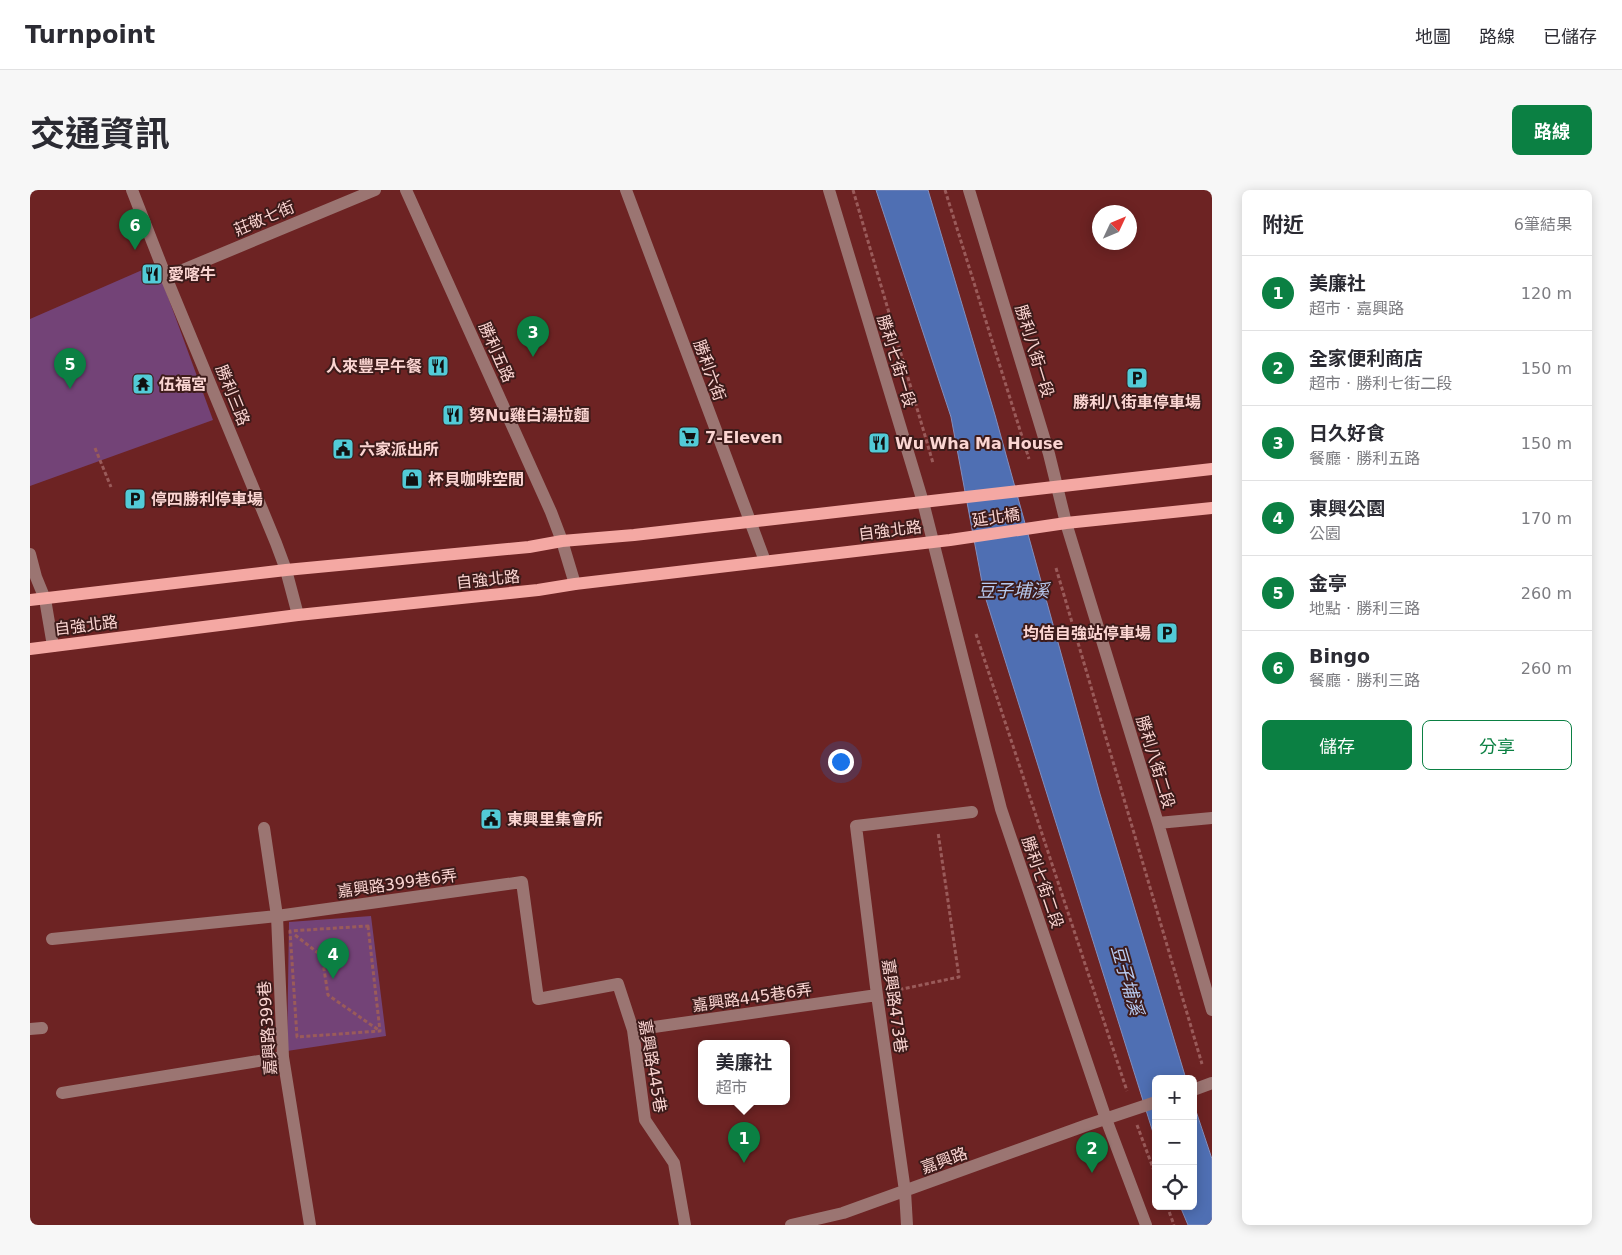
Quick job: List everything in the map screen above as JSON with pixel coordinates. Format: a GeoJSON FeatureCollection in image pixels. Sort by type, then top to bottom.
{"type":"FeatureCollection","features":[{"type":"Feature","properties":{"kind":"main road"},"geometry":{"type":"LineString","coordinates":[[1058,488],[1212,470]]}},
{"type":"Feature","properties":{"kind":"main road","name":"延北橋"},"geometry":{"type":"LineString","coordinates":[[942,500],[1058,488]]}},
{"type":"Feature","properties":{"kind":"main road","name":"自強北路"},"geometry":{"type":"LineString","coordinates":[[30,600],[286,570],[529,547],[562,541],[634,535],[942,500]]}},
{"type":"Feature","properties":{"kind":"main road"},"geometry":{"type":"LineString","coordinates":[[1066,523],[1212,508]]}},
{"type":"Feature","properties":{"kind":"main road","name":"延北橋"},"geometry":{"type":"LineString","coordinates":[[950,540],[1066,523]]}},
{"type":"Feature","properties":{"kind":"main road","name":"自強北路"},"geometry":{"type":"LineString","coordinates":[[30,649],[298,615],[538,590],[950,540]]}},
{"type":"Feature","properties":{"kind":"street","name":"勝利三路"},"geometry":{"type":"LineString","coordinates":[[132,190],[272,534],[286,570],[298,615]]}},
{"type":"Feature","properties":{"kind":"street","name":"莊敬七街"},"geometry":{"type":"LineString","coordinates":[[166,277],[375,190]]}},
{"type":"Feature","properties":{"kind":"street","name":"勝利五路"},"geometry":{"type":"LineString","coordinates":[[406,190],[551,512],[575,584]]}},
{"type":"Feature","properties":{"kind":"street","name":"勝利六街"},"geometry":{"type":"LineString","coordinates":[[626,190],[765,561]]}},
{"type":"Feature","properties":{"kind":"street","name":"勝利七街一段"},"geometry":{"type":"LineString","coordinates":[[829,190],[933,541]]}},
{"type":"Feature","properties":{"kind":"street","name":"勝利八街一段"},"geometry":{"type":"LineString","coordinates":[[969,190],[1058,488],[1066,523]]}},
{"type":"Feature","properties":{"kind":"street","name":"勝利八街二段"},"geometry":{"type":"LineString","coordinates":[[1066,523],[1158,824],[1212,1010]]}},
{"type":"Feature","properties":{"kind":"street","name":"勝利七街二段"},"geometry":{"type":"LineString","coordinates":[[933,541],[1001,809],[1106,1119],[1146,1225]]}},
{"type":"Feature","properties":{"kind":"street"},"geometry":{"type":"LineString","coordinates":[[30,554],[45,599],[52,646]]}},
{"type":"Feature","properties":{"kind":"street"},"geometry":{"type":"LineString","coordinates":[[936,816],[972,812]]}},
{"type":"Feature","properties":{"kind":"street","name":"嘉興路473巷"},"geometry":{"type":"LineString","coordinates":[[907,1225],[905,1191],[877,995],[856,826],[936,816]]}},
{"type":"Feature","properties":{"kind":"street"},"geometry":{"type":"LineString","coordinates":[[1158,824],[1212,818]]}},
{"type":"Feature","properties":{"kind":"street","name":"嘉興路399巷"},"geometry":{"type":"LineString","coordinates":[[264,828],[277,916],[283,1057],[310,1225]]}},
{"type":"Feature","properties":{"kind":"street","name":"嘉興路399巷6弄"},"geometry":{"type":"LineString","coordinates":[[52,939],[277,916],[522,882]]}},
{"type":"Feature","properties":{"kind":"street","name":"嘉興路445巷"},"geometry":{"type":"LineString","coordinates":[[522,882],[538,999],[618,984],[632,1030],[645,1120],[674,1163],[686,1225]]}},
{"type":"Feature","properties":{"kind":"street","name":"嘉興路445巷6弄"},"geometry":{"type":"LineString","coordinates":[[632,1030],[877,995]]}},
{"type":"Feature","properties":{"kind":"street"},"geometry":{"type":"LineString","coordinates":[[62,1093],[283,1057]]}},
{"type":"Feature","properties":{"kind":"street"},"geometry":{"type":"LineString","coordinates":[[1197,1089],[1212,1083]]}},
{"type":"Feature","properties":{"kind":"street","name":"嘉興路"},"geometry":{"type":"LineString","coordinates":[[791,1225],[843,1213],[1152,1103]]}},
{"type":"Feature","properties":{"kind":"path"},"geometry":{"type":"LineString","coordinates":[[853,190],[933,463]]}},
{"type":"Feature","properties":{"kind":"path"},"geometry":{"type":"LineString","coordinates":[[945,190],[1029,459]]}},
{"type":"Feature","properties":{"kind":"path"},"geometry":{"type":"LineString","coordinates":[[95,448],[111,486]]}},
{"type":"Feature","properties":{"kind":"path"},"geometry":{"type":"LineString","coordinates":[[1056,568],[1202,1064]]}},
{"type":"Feature","properties":{"kind":"path"},"geometry":{"type":"LineString","coordinates":[[976,632],[1127,1091]]}},
{"type":"Feature","properties":{"kind":"path"},"geometry":{"type":"LineString","coordinates":[[877,995],[959,976],[936,816]]}},
{"type":"Feature","properties":{"kind":"path"},"geometry":{"type":"LineString","coordinates":[[290,931],[368,926],[380,1031]]}},
{"type":"Feature","properties":{"kind":"path"},"geometry":{"type":"LineString","coordinates":[[290,931],[297,1037],[380,1031]]}},
{"type":"Feature","properties":{"kind":"path"},"geometry":{"type":"LineString","coordinates":[[290,931],[322,956],[328,995],[380,1031]]}},
{"type":"Feature","properties":{"kind":"path"},"geometry":{"type":"LineString","coordinates":[[1137,1124],[1152,1165]]}},
{"type":"Feature","properties":{"kind":"path"},"geometry":{"type":"LineString","coordinates":[[1168,1210],[1174,1225]]}},
{"type":"Feature","properties":{"kind":"shaded area"},"geometry":{"type":"Polygon","coordinates":[[[156,264],[213,420],[30,486],[30,319],[156,264]]]}},
{"type":"Feature","properties":{"kind":"shaded area"},"geometry":{"type":"Polygon","coordinates":[[[371,916],[386,1036],[287,1051],[289,922],[371,916]]]}},
{"type":"Feature","properties":{"kind":"water","name":"豆子埔溪"},"geometry":{"type":"Polygon","coordinates":[[[876,190],[928,190],[995,415],[1100,794],[1185,1075],[1152,1075],[1152,1129],[984,593],[951,417],[876,190]]]}},
{"type":"Feature","properties":{"kind":"water"},"geometry":{"type":"Polygon","coordinates":[[[1197,1114],[1212,1159],[1212,1225],[1188,1225],[1182,1210],[1197,1210],[1197,1114]]]}},
{"type":"Feature","properties":{"kind":"place","name":"Bingo"},"geometry":{"type":"Point","coordinates":[135,250]}},
{"type":"Feature","properties":{"kind":"place","name":"愛喀牛"},"geometry":{"type":"Point","coordinates":[152,274]}},
{"type":"Feature","properties":{"kind":"place","name":"日久好食"},"geometry":{"type":"Point","coordinates":[533,357]}},
{"type":"Feature","properties":{"kind":"place","name":"人來豐早午餐"},"geometry":{"type":"Point","coordinates":[438,366]}},
{"type":"Feature","properties":{"kind":"place","name":"勝利八街車停車場"},"geometry":{"type":"Point","coordinates":[1137,378]}},
{"type":"Feature","properties":{"kind":"place","name":"伍福宮"},"geometry":{"type":"Point","coordinates":[143,384]}},
{"type":"Feature","properties":{"kind":"place","name":"金亭"},"geometry":{"type":"Point","coordinates":[70,389]}},
{"type":"Feature","properties":{"kind":"place","name":"努Nu雞白湯拉麵"},"geometry":{"type":"Point","coordinates":[453,415]}},
{"type":"Feature","properties":{"kind":"place","name":"7-Eleven"},"geometry":{"type":"Point","coordinates":[689,437]}},
{"type":"Feature","properties":{"kind":"place","name":"Wu Wha Ma House"},"geometry":{"type":"Point","coordinates":[879,443]}},
{"type":"Feature","properties":{"kind":"place","name":"六家派出所"},"geometry":{"type":"Point","coordinates":[343,449]}},
{"type":"Feature","properties":{"kind":"place","name":"杯貝咖啡空間"},"geometry":{"type":"Point","coordinates":[412,479]}},
{"type":"Feature","properties":{"kind":"place","name":"停四勝利停車場"},"geometry":{"type":"Point","coordinates":[135,499]}},
{"type":"Feature","properties":{"kind":"place","name":"均佶自強站停車場"},"geometry":{"type":"Point","coordinates":[1167,633]}},
{"type":"Feature","properties":{"kind":"place","name":"東興里集會所"},"geometry":{"type":"Point","coordinates":[491,819]}},
{"type":"Feature","properties":{"kind":"place","name":"東興公園"},"geometry":{"type":"Point","coordinates":[333,979]}},
{"type":"Feature","properties":{"kind":"place","name":"美廉社"},"geometry":{"type":"Point","coordinates":[744,1163]}},
{"type":"Feature","properties":{"kind":"place","name":"全家便利商店"},"geometry":{"type":"Point","coordinates":[1092,1173]}}]}
